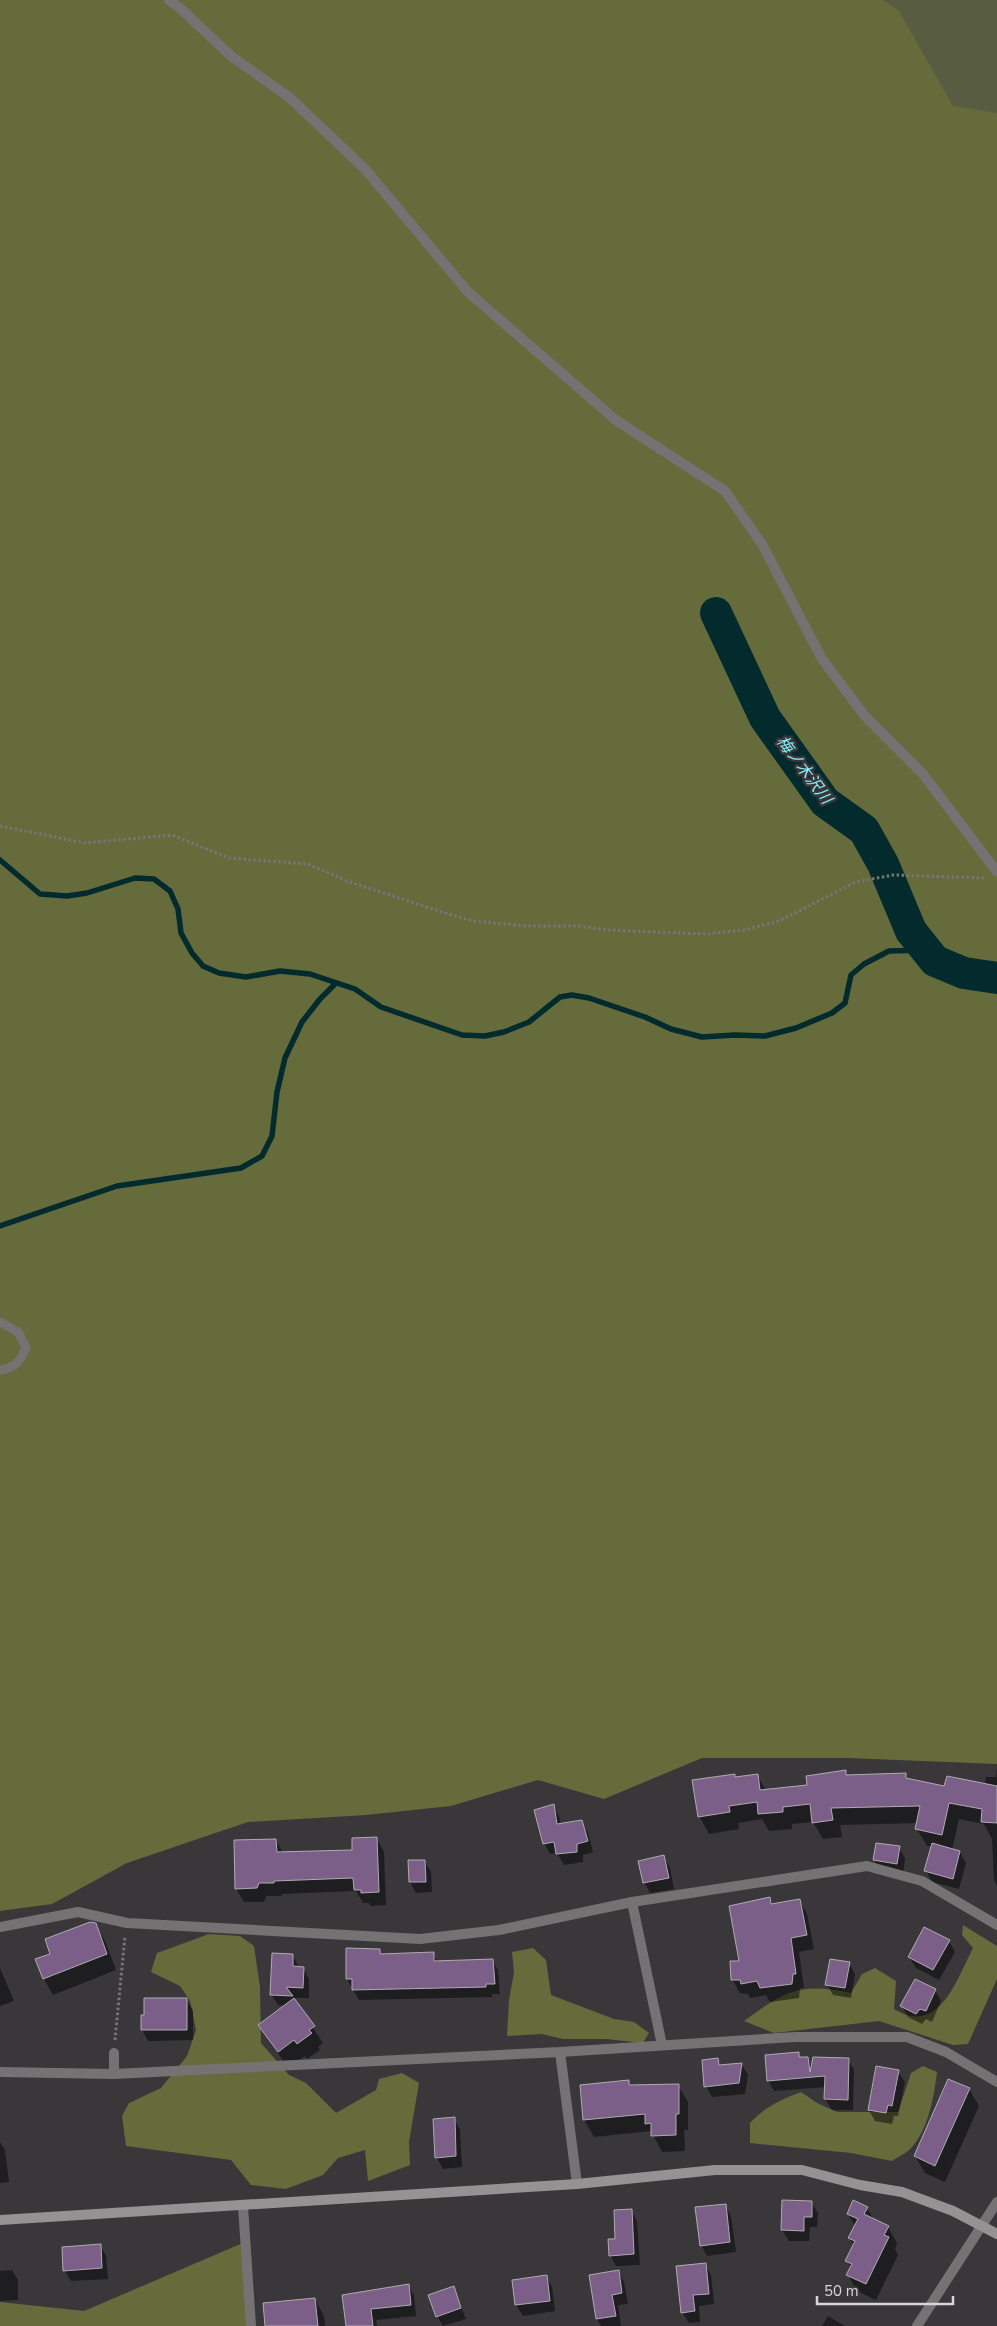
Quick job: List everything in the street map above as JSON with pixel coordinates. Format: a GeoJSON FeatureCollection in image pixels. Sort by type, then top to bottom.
{"type":"FeatureCollection","features":[{"type":"Feature","properties":{"kind":"street"},"geometry":{"type":"LineString","coordinates":[[169,0],[231,56],[289,97],[365,170],[468,292],[617,421],[725,491],[762,544],[822,659],[864,714],[923,774],[997,872]]}},
{"type":"Feature","properties":{"kind":"street"},"geometry":{"type":"LineString","coordinates":[[0,1927],[78,1912],[127,1923],[420,1939],[499,1930],[632,1902],[867,1866],[922,1881],[997,1925]]}},
{"type":"Feature","properties":{"kind":"street"},"geometry":{"type":"LineString","coordinates":[[632,1902],[662,2045]]}},
{"type":"Feature","properties":{"kind":"street"},"geometry":{"type":"LineString","coordinates":[[0,2072],[114,2074],[560,2052],[795,2037],[907,2037],[946,2052],[997,2082]]}},
{"type":"Feature","properties":{"kind":"street"},"geometry":{"type":"LineString","coordinates":[[560,2052],[576,2184]]}},
{"type":"Feature","properties":{"kind":"street"},"geometry":{"type":"LineString","coordinates":[[114,2053],[114,2074]]}},
{"type":"Feature","properties":{"kind":"street"},"geometry":{"type":"LineString","coordinates":[[0,2220],[576,2184],[715,2170],[802,2170],[902,2192],[952,2211],[997,2234]]}},
{"type":"Feature","properties":{"kind":"street"},"geometry":{"type":"LineString","coordinates":[[917,2326],[997,2202]]}},
{"type":"Feature","properties":{"kind":"street"},"geometry":{"type":"LineString","coordinates":[[243,2206],[251,2326]]}},
{"type":"Feature","properties":{"kind":"lane"},"geometry":{"type":"LineString","coordinates":[[0,1322],[18,1332],[26,1347],[22,1360],[10,1369],[0,1370]]}},
{"type":"Feature","properties":{"kind":"path"},"geometry":{"type":"LineString","coordinates":[[0,826],[85,843],[172,835],[230,858],[308,864],[348,881],[473,921],[526,926],[580,926],[608,930],[705,934],[744,930],[779,921],[856,882],[893,875],[988,878]]}},
{"type":"Feature","properties":{"kind":"path"},"geometry":{"type":"LineString","coordinates":[[114,2053],[123,1946]]}},
{"type":"Feature","properties":{"kind":"green space"},"geometry":{"type":"Polygon","coordinates":[[[0,0],[883,0],[899,11],[953,106],[997,113],[997,1764],[847,1758],[702,1758],[604,1799],[538,1780],[451,1806],[366,1815],[248,1822],[127,1863],[52,1904],[0,1911],[0,0]]]}},
{"type":"Feature","properties":{"kind":"green space"},"geometry":{"type":"Polygon","coordinates":[[[784,0],[997,0],[997,127],[954,111],[784,0]]]}},
{"type":"Feature","properties":{"kind":"green space"},"geometry":{"type":"Polygon","coordinates":[[[963,1925],[997,1946],[997,1979],[968,2044],[953,2045],[879,2021],[774,2033],[744,2021],[771,2002],[794,1992],[806,1989],[819,1989],[851,1993],[862,1974],[875,1968],[896,1981],[894,2009],[910,2016],[923,2016],[935,2010],[944,2001],[953,1988],[973,1948],[962,1935],[963,1925]]]}},
{"type":"Feature","properties":{"kind":"green space"},"geometry":{"type":"Polygon","coordinates":[[[209,1934],[240,1936],[254,1946],[260,1987],[261,2043],[289,2075],[306,2083],[336,2113],[376,2090],[379,2079],[402,2073],[419,2083],[409,2142],[410,2165],[368,2181],[365,2150],[338,2158],[323,2175],[286,2189],[251,2185],[231,2160],[126,2146],[122,2116],[129,2103],[161,2088],[187,2056],[196,2030],[190,2001],[180,1986],[151,1972],[157,1953],[209,1934]]]}},
{"type":"Feature","properties":{"kind":"green space"},"geometry":{"type":"Polygon","coordinates":[[[533,1948],[546,1960],[551,1995],[614,2019],[634,2022],[649,2033],[643,2043],[606,2039],[563,2039],[542,2034],[507,2036],[509,2000],[514,1972],[512,1952],[533,1948]]]}},
{"type":"Feature","properties":{"kind":"green space"},"geometry":{"type":"Polygon","coordinates":[[[923,2066],[937,2072],[927,2121],[923,2131],[912,2147],[892,2161],[851,2153],[750,2143],[750,2123],[773,2104],[801,2092],[817,2103],[837,2112],[898,2112],[911,2073],[923,2066]]]}},
{"type":"Feature","properties":{"kind":"green space"},"geometry":{"type":"Polygon","coordinates":[[[245,2242],[253,2326],[0,2326],[0,2302],[84,2311],[245,2242]]]}},
{"type":"Feature","properties":{"kind":"building"},"geometry":{"type":"Polygon","coordinates":[[[846,1770],[846,1775],[906,1773],[906,1778],[944,1786],[947,1776],[997,1786],[997,1823],[981,1822],[982,1809],[949,1803],[942,1835],[915,1829],[920,1806],[831,1808],[833,1820],[812,1823],[810,1804],[783,1807],[783,1812],[758,1814],[757,1802],[729,1806],[730,1812],[698,1817],[692,1780],[735,1774],[735,1777],[758,1774],[760,1790],[807,1785],[806,1776],[846,1770]]]}},
{"type":"Feature","properties":{"kind":"building"},"geometry":{"type":"Polygon","coordinates":[[[554,1804],[557,1824],[582,1820],[588,1841],[577,1844],[577,1852],[556,1854],[554,1842],[543,1844],[534,1810],[554,1804]]]}},
{"type":"Feature","properties":{"kind":"building"},"geometry":{"type":"Polygon","coordinates":[[[377,1837],[379,1892],[361,1893],[361,1890],[354,1890],[353,1878],[274,1881],[274,1883],[259,1883],[257,1888],[235,1889],[234,1840],[276,1839],[277,1852],[352,1850],[352,1838],[377,1837]]]}},
{"type":"Feature","properties":{"kind":"building"},"geometry":{"type":"Polygon","coordinates":[[[876,1843],[900,1846],[897,1864],[873,1860],[876,1843]]]}},
{"type":"Feature","properties":{"kind":"building"},"geometry":{"type":"Polygon","coordinates":[[[932,1843],[960,1851],[953,1879],[924,1871],[932,1843]]]}},
{"type":"Feature","properties":{"kind":"building"},"geometry":{"type":"Polygon","coordinates":[[[664,1855],[669,1878],[643,1883],[638,1861],[664,1855]]]}},
{"type":"Feature","properties":{"kind":"building"},"geometry":{"type":"Polygon","coordinates":[[[408,1860],[425,1860],[426,1882],[409,1882],[408,1860]]]}},
{"type":"Feature","properties":{"kind":"building"},"geometry":{"type":"Polygon","coordinates":[[[770,1897],[771,1904],[800,1899],[807,1935],[791,1938],[796,1974],[793,1974],[792,1984],[760,1988],[757,1981],[741,1984],[740,1980],[731,1980],[730,1961],[739,1961],[729,1906],[770,1897]]]}},
{"type":"Feature","properties":{"kind":"building"},"geometry":{"type":"Polygon","coordinates":[[[90,1922],[96,1923],[107,1954],[43,1979],[35,1959],[50,1954],[45,1939],[90,1922]]]}},
{"type":"Feature","properties":{"kind":"building"},"geometry":{"type":"Polygon","coordinates":[[[924,1927],[950,1940],[933,1970],[908,1957],[924,1927]]]}},
{"type":"Feature","properties":{"kind":"building"},"geometry":{"type":"Polygon","coordinates":[[[346,1948],[380,1949],[380,1954],[434,1952],[434,1961],[493,1959],[495,1984],[486,1984],[486,1987],[352,1990],[352,1979],[346,1979],[346,1948]]]}},
{"type":"Feature","properties":{"kind":"building"},"geometry":{"type":"Polygon","coordinates":[[[272,1953],[293,1954],[293,1966],[304,1967],[303,1988],[286,1987],[293,1996],[270,1995],[272,1953]]]}},
{"type":"Feature","properties":{"kind":"building"},"geometry":{"type":"Polygon","coordinates":[[[830,1959],[850,1962],[845,1988],[825,1985],[830,1959]]]}},
{"type":"Feature","properties":{"kind":"building"},"geometry":{"type":"Polygon","coordinates":[[[915,1979],[936,1989],[926,2011],[920,2009],[916,2014],[900,2006],[915,1979]]]}},
{"type":"Feature","properties":{"kind":"building"},"geometry":{"type":"Polygon","coordinates":[[[144,1998],[187,1998],[187,2030],[141,2030],[141,2015],[144,2015],[144,1998]]]}},
{"type":"Feature","properties":{"kind":"building"},"geometry":{"type":"Polygon","coordinates":[[[294,1998],[315,2026],[309,2030],[312,2033],[297,2044],[294,2040],[278,2052],[258,2025],[294,1998]]]}},
{"type":"Feature","properties":{"kind":"building"},"geometry":{"type":"Polygon","coordinates":[[[799,2052],[799,2057],[808,2057],[810,2072],[813,2057],[849,2058],[848,2100],[824,2099],[825,2076],[767,2081],[765,2055],[799,2052]]]}},
{"type":"Feature","properties":{"kind":"building"},"geometry":{"type":"Polygon","coordinates":[[[718,2058],[719,2065],[742,2063],[739,2083],[704,2087],[702,2060],[718,2058]]]}},
{"type":"Feature","properties":{"kind":"building"},"geometry":{"type":"Polygon","coordinates":[[[876,2066],[899,2070],[892,2106],[888,2105],[886,2113],[868,2110],[876,2066]]]}},
{"type":"Feature","properties":{"kind":"building"},"geometry":{"type":"Polygon","coordinates":[[[948,2079],[970,2088],[935,2166],[914,2156],[948,2079]]]}},
{"type":"Feature","properties":{"kind":"building"},"geometry":{"type":"Polygon","coordinates":[[[629,2080],[629,2085],[679,2084],[679,2114],[676,2114],[676,2135],[651,2136],[651,2123],[645,2124],[645,2114],[583,2120],[580,2085],[629,2080]]]}},
{"type":"Feature","properties":{"kind":"building"},"geometry":{"type":"Polygon","coordinates":[[[455,2117],[456,2156],[435,2158],[433,2119],[455,2117]]]}},
{"type":"Feature","properties":{"kind":"building"},"geometry":{"type":"Polygon","coordinates":[[[782,2200],[812,2201],[812,2217],[804,2217],[804,2231],[781,2230],[782,2200]]]}},
{"type":"Feature","properties":{"kind":"building"},"geometry":{"type":"Polygon","coordinates":[[[853,2200],[868,2207],[864,2214],[889,2226],[884,2235],[889,2237],[866,2284],[846,2275],[852,2264],[845,2261],[855,2241],[848,2238],[858,2219],[847,2214],[853,2200]]]}},
{"type":"Feature","properties":{"kind":"building"},"geometry":{"type":"Polygon","coordinates":[[[726,2204],[730,2242],[700,2246],[695,2207],[726,2204]]]}},
{"type":"Feature","properties":{"kind":"building"},"geometry":{"type":"Polygon","coordinates":[[[632,2209],[634,2254],[609,2256],[608,2239],[615,2239],[614,2210],[632,2209]]]}},
{"type":"Feature","properties":{"kind":"building"},"geometry":{"type":"Polygon","coordinates":[[[101,2244],[102,2268],[63,2271],[62,2247],[101,2244]]]}},
{"type":"Feature","properties":{"kind":"building"},"geometry":{"type":"Polygon","coordinates":[[[706,2263],[709,2294],[693,2295],[695,2311],[681,2313],[676,2266],[706,2263]]]}},
{"type":"Feature","properties":{"kind":"building"},"geometry":{"type":"Polygon","coordinates":[[[619,2270],[622,2293],[612,2295],[616,2316],[596,2319],[589,2275],[619,2270]]]}},
{"type":"Feature","properties":{"kind":"building"},"geometry":{"type":"Polygon","coordinates":[[[547,2275],[550,2301],[515,2305],[512,2280],[547,2275]]]}},
{"type":"Feature","properties":{"kind":"building"},"geometry":{"type":"Polygon","coordinates":[[[409,2284],[411,2305],[371,2309],[373,2326],[346,2326],[342,2295],[409,2284]]]}},
{"type":"Feature","properties":{"kind":"building"},"geometry":{"type":"Polygon","coordinates":[[[454,2286],[461,2308],[436,2317],[428,2295],[454,2286]]]}},
{"type":"Feature","properties":{"kind":"building"},"geometry":{"type":"Polygon","coordinates":[[[315,2298],[318,2326],[265,2326],[263,2303],[315,2298]]]}},
{"type":"Feature","properties":{"kind":"waterway","name":"梅ノ木沢川"},"geometry":{"type":"LineString","coordinates":[[716,613],[765,718],[825,802],[864,830],[883,864],[911,931],[935,961],[964,973],[997,978]]}},
{"type":"Feature","properties":{"kind":"waterway"},"geometry":{"type":"LineString","coordinates":[[0,860],[40,894],[67,896],[87,893],[135,878],[154,879],[170,891],[178,909],[181,933],[192,953],[203,966],[219,973],[246,977],[280,971],[310,974],[355,989],[381,1007],[462,1035],[485,1036],[504,1032],[529,1022],[560,997],[572,995],[589,998],[645,1017],[671,1029],[702,1037],[765,1036],[796,1028],[832,1013],[845,1003],[851,975],[864,964],[889,951],[926,950]]}},
{"type":"Feature","properties":{"kind":"waterway"},"geometry":{"type":"LineString","coordinates":[[0,1226],[117,1186],[241,1168],[262,1156],[272,1136],[277,1092],[285,1058],[302,1022],[320,999],[336,983]]}}]}
